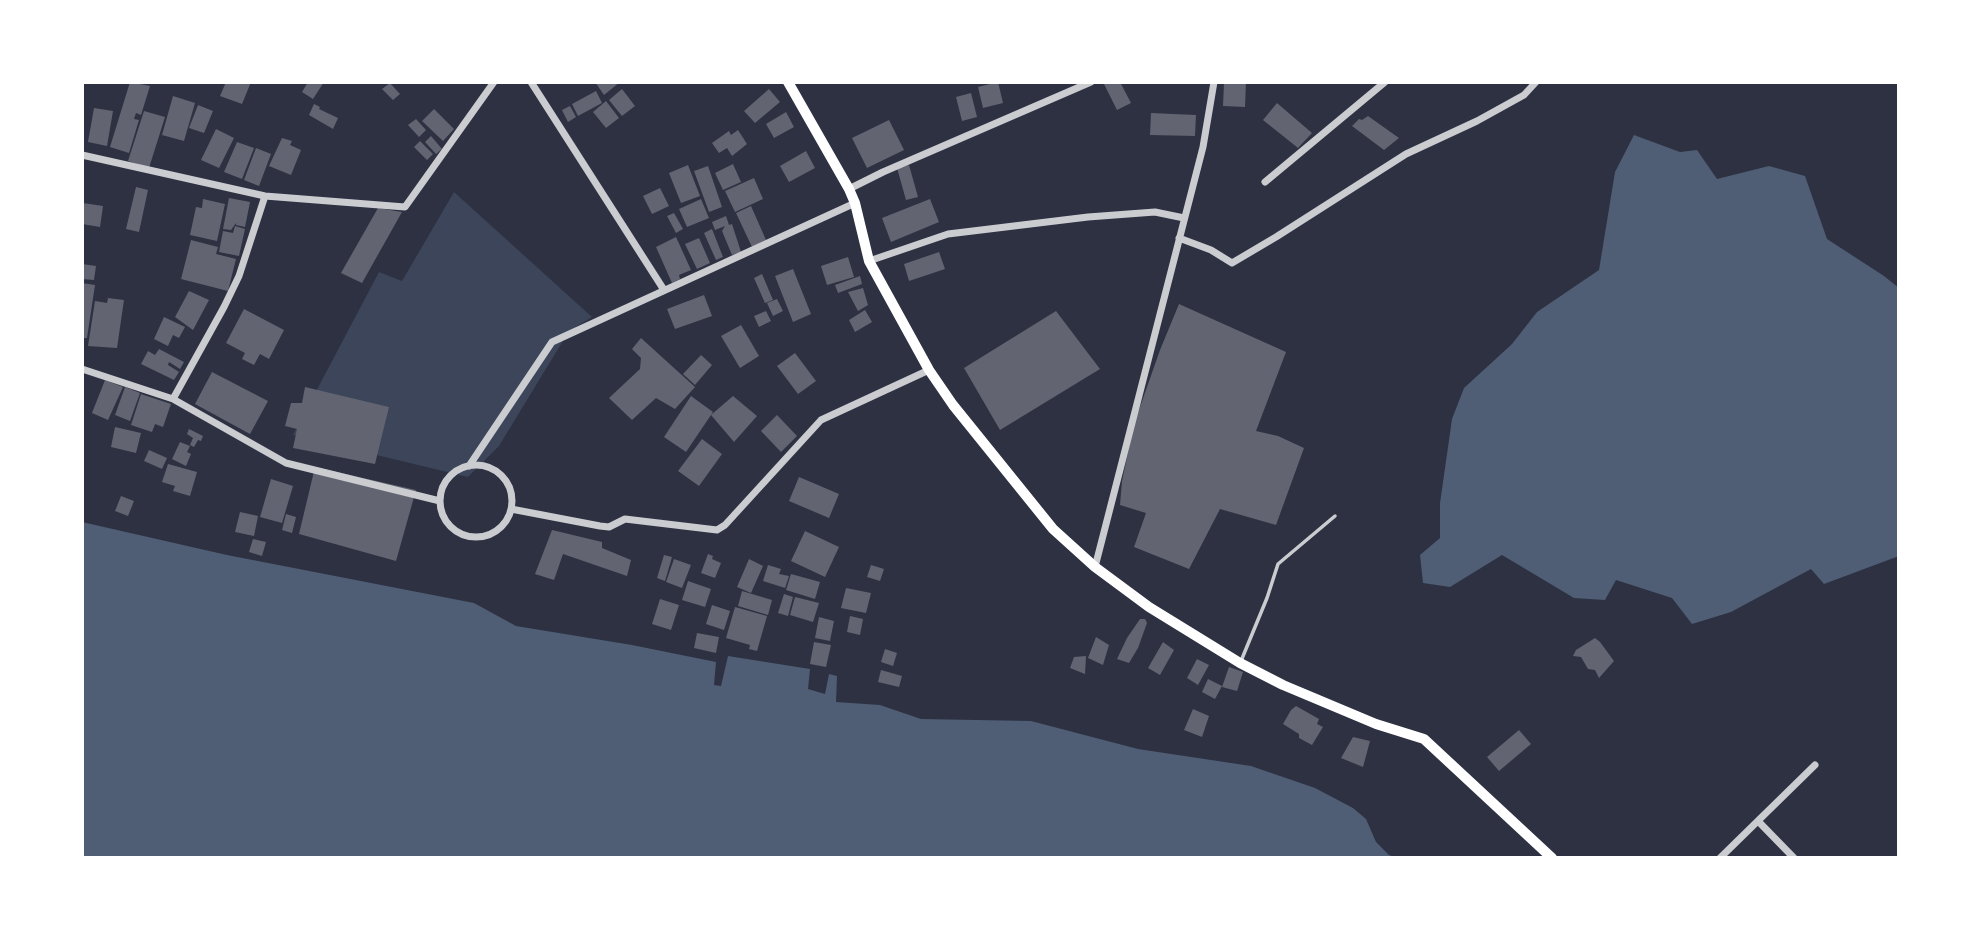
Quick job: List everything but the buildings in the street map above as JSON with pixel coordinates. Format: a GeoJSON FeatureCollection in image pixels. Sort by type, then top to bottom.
{"type":"FeatureCollection","features":[{"type":"Feature","properties":{"kind":"main road"},"geometry":{"type":"LineString","coordinates":[[788,82],[849,190],[855,203],[869,261],[929,370],[953,405],[1053,529],[1095,566],[1149,607],[1240,663],[1283,685],[1353,714],[1424,739],[1552,858]]}},
{"type":"Feature","properties":{"kind":"street"},"geometry":{"type":"LineString","coordinates":[[82,155],[265,196],[405,207],[494,82]]}},
{"type":"Feature","properties":{"kind":"street"},"geometry":{"type":"LineString","coordinates":[[531,82],[664,290]]}},
{"type":"Feature","properties":{"kind":"street"},"geometry":{"type":"LineString","coordinates":[[849,190],[884,172],[1091,82]]}},
{"type":"Feature","properties":{"kind":"street"},"geometry":{"type":"LineString","coordinates":[[1095,566],[1203,147],[1214,82]]}},
{"type":"Feature","properties":{"kind":"street"},"geometry":{"type":"LineString","coordinates":[[1265,182],[1385,82]]}},
{"type":"Feature","properties":{"kind":"street"},"geometry":{"type":"LineString","coordinates":[[1179,238],[1211,250],[1232,263],[1406,154],[1477,121],[1524,95],[1536,82]]}},
{"type":"Feature","properties":{"kind":"street"},"geometry":{"type":"LineString","coordinates":[[173,398],[234,286],[265,196]]}},
{"type":"Feature","properties":{"kind":"street"},"geometry":{"type":"LineString","coordinates":[[468,466],[552,342],[855,203]]}},
{"type":"Feature","properties":{"kind":"street"},"geometry":{"type":"LineString","coordinates":[[869,261],[948,234],[1155,212],[1184,218]]}},
{"type":"Feature","properties":{"kind":"street"},"geometry":{"type":"LineString","coordinates":[[82,369],[173,398],[286,463],[440,501]]}},
{"type":"Feature","properties":{"kind":"street"},"geometry":{"type":"LineString","coordinates":[[511,509],[609,527],[625,519],[717,530],[725,525],[821,420],[929,370]]}},
{"type":"Feature","properties":{"kind":"street"},"geometry":{"type":"LineString","coordinates":[[468,466],[492,469],[501,476],[512,497],[511,509],[499,529],[478,537],[466,536],[456,531],[442,513],[440,501],[442,489],[448,479],[468,466]]}},
{"type":"Feature","properties":{"kind":"street"},"geometry":{"type":"LineString","coordinates":[[1720,858],[1815,765]]}},
{"type":"Feature","properties":{"kind":"street"},"geometry":{"type":"LineString","coordinates":[[1758,821],[1794,858]]}},
{"type":"Feature","properties":{"kind":"lane"},"geometry":{"type":"LineString","coordinates":[[1240,663],[1278,564],[1335,516]]}},
{"type":"Feature","properties":{"kind":"shaded area"},"geometry":{"type":"Polygon","coordinates":[[[1634,135],[1680,152],[1697,150],[1717,179],[1769,166],[1805,176],[1827,239],[1899,288],[1899,556],[1824,584],[1811,569],[1731,612],[1692,624],[1672,598],[1616,580],[1605,600],[1574,598],[1502,555],[1450,587],[1423,583],[1420,555],[1440,538],[1440,503],[1452,419],[1464,388],[1512,344],[1537,312],[1599,270],[1615,172],[1634,135]]]}},
{"type":"Feature","properties":{"kind":"shaded area"},"geometry":{"type":"Polygon","coordinates":[[[454,192],[592,317],[569,331],[499,446],[468,477],[293,435],[379,272],[402,281],[454,192]]]}},
{"type":"Feature","properties":{"kind":"shaded area"},"geometry":{"type":"Polygon","coordinates":[[[82,522],[227,555],[474,603],[516,626],[716,662],[714,685],[721,686],[728,656],[810,669],[808,689],[825,694],[829,674],[837,676],[836,702],[880,705],[921,719],[1031,721],[1138,749],[1251,766],[1315,788],[1353,808],[1366,819],[1376,842],[1389,855],[1397,858],[82,858],[82,522]]]}}]}
